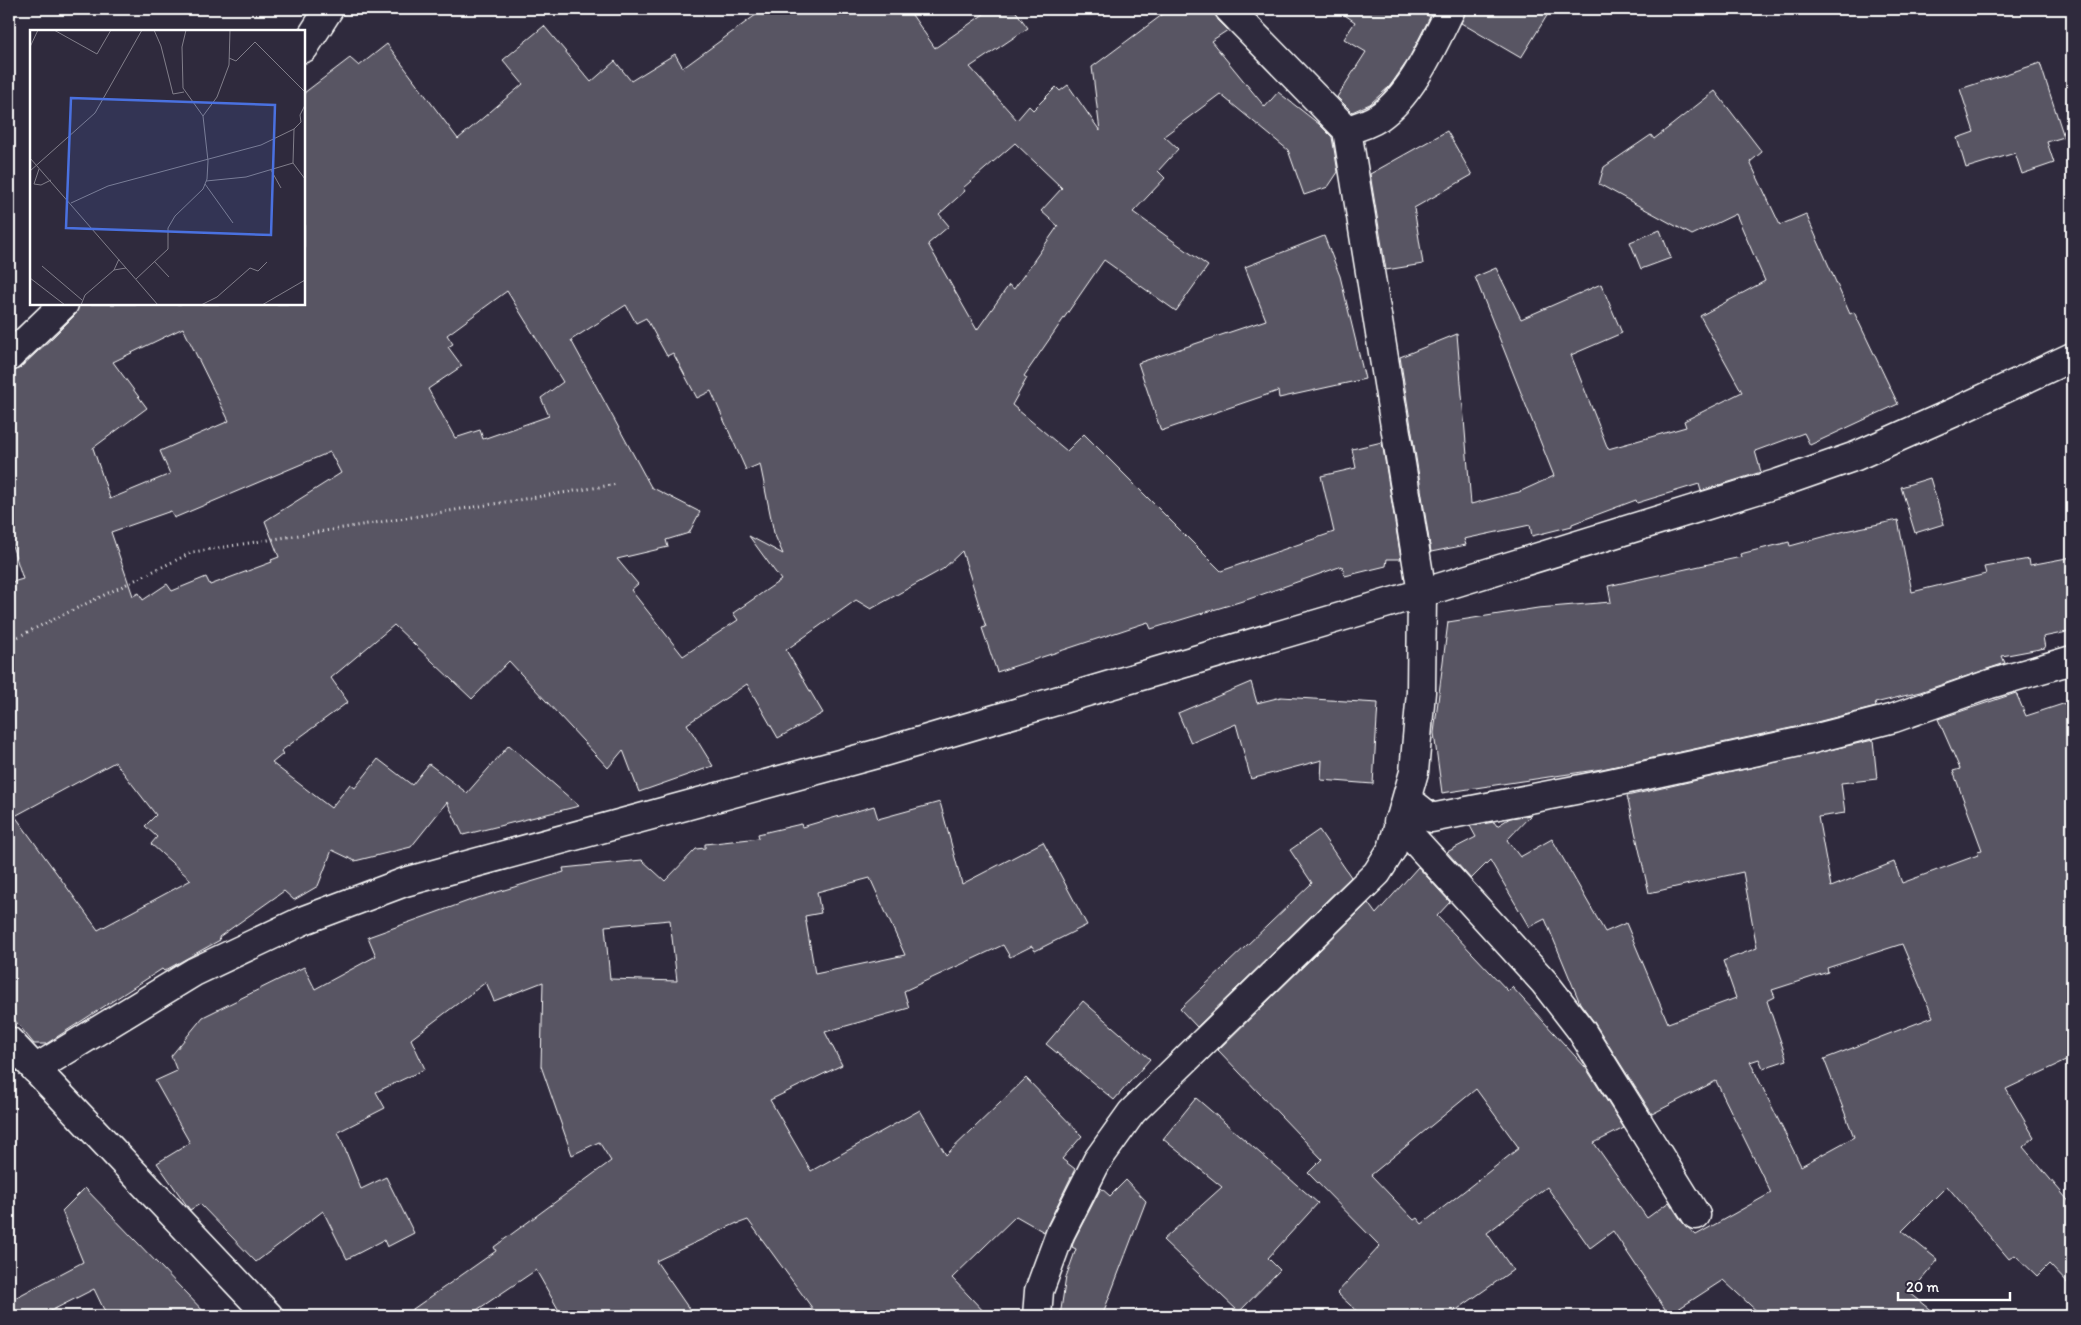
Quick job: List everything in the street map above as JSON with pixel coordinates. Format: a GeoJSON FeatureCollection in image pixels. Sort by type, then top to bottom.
{"type":"FeatureCollection","features":[{"type":"Feature","properties":{"kind":"street"},"geometry":{"type":"LineString","coordinates":[[305,46],[329,9]]}},
{"type":"Feature","properties":{"kind":"street"},"geometry":{"type":"LineString","coordinates":[[1037,1316],[1039,1291],[1060,1234],[1097,1161],[1132,1112],[1377,873],[1392,849],[1414,772],[1418,730],[1422,593],[1347,130],[1258,41],[1229,9]]}},
{"type":"Feature","properties":{"kind":"street"},"geometry":{"type":"LineString","coordinates":[[1347,130],[1362,126],[1380,117],[1397,99],[1432,47],[1451,9]]}},
{"type":"Feature","properties":{"kind":"street"},"geometry":{"type":"LineString","coordinates":[[9,357],[63,305]]}},
{"type":"Feature","properties":{"kind":"street"},"geometry":{"type":"LineString","coordinates":[[35,1069],[194,972],[304,920],[405,882],[880,753],[1422,593],[1778,483],[1847,459],[1955,412],[2072,357]]}},
{"type":"Feature","properties":{"kind":"street"},"geometry":{"type":"LineString","coordinates":[[1402,810],[1431,818],[1596,786],[1813,739],[1867,725],[2070,664]]}},
{"type":"Feature","properties":{"kind":"street"},"geometry":{"type":"LineString","coordinates":[[1402,810],[1544,982],[1581,1030],[1696,1215]]}},
{"type":"Feature","properties":{"kind":"street"},"geometry":{"type":"LineString","coordinates":[[9,1041],[269,1316]]}},
{"type":"Feature","properties":{"kind":"path"},"geometry":{"type":"LineString","coordinates":[[9,641],[193,552],[618,484]]}},
{"type":"Feature","properties":{"kind":"building"},"geometry":{"type":"Polygon","coordinates":[[[764,9],[908,9],[935,48],[991,9],[1014,9],[1028,28],[970,67],[1017,120],[1029,106],[1033,110],[1056,87],[1060,91],[1068,85],[1100,131],[1092,67],[1170,9],[1214,9],[1218,20],[1228,30],[1211,41],[1265,107],[1278,92],[1319,124],[1332,137],[1338,172],[1328,187],[1304,195],[1288,150],[1220,94],[1164,136],[1178,149],[1158,171],[1165,178],[1133,212],[1208,266],[1176,311],[1104,260],[1024,376],[1027,378],[1012,405],[1067,451],[1084,434],[1221,571],[1334,532],[1321,476],[1356,468],[1352,449],[1382,442],[1401,559],[1387,559],[1386,566],[1345,576],[1342,566],[1249,599],[1151,629],[1148,622],[997,672],[982,628],[986,627],[962,551],[943,569],[871,609],[856,600],[786,650],[823,713],[778,738],[747,684],[687,724],[713,766],[639,792],[623,750],[608,768],[509,661],[472,699],[394,625],[331,678],[348,702],[281,751],[283,754],[272,763],[331,808],[350,784],[355,788],[378,759],[412,785],[429,764],[467,793],[509,745],[579,806],[463,835],[447,802],[411,847],[355,861],[332,850],[318,886],[294,900],[284,891],[219,937],[220,940],[164,971],[162,969],[46,1044],[34,1044],[9,1013],[9,583],[23,579],[9,536],[9,374],[20,368],[53,337],[75,315],[79,305],[305,305],[305,92],[350,58],[359,66],[387,44],[458,139],[523,84],[503,60],[544,26],[591,82],[615,61],[631,81],[675,54],[683,68],[764,9]],[[1015,143],[963,188],[965,191],[939,214],[949,226],[928,244],[977,330],[1009,285],[1014,289],[1058,226],[1041,211],[1062,188],[1015,143]],[[507,291],[447,335],[453,344],[448,347],[462,366],[428,389],[455,438],[480,430],[483,439],[549,416],[541,398],[563,382],[507,291]],[[626,305],[571,340],[651,487],[700,512],[689,533],[666,540],[668,547],[617,559],[638,584],[631,590],[683,656],[738,620],[733,613],[781,580],[749,536],[783,554],[774,533],[760,464],[746,470],[711,391],[697,398],[673,353],[667,356],[646,318],[636,323],[626,305]],[[183,328],[113,362],[147,408],[93,448],[110,499],[170,474],[160,451],[229,421],[183,328]],[[330,452],[174,518],[171,511],[111,532],[133,596],[139,593],[143,600],[167,584],[172,591],[206,577],[210,585],[272,562],[271,560],[279,557],[265,521],[341,473],[330,452]],[[115,762],[15,816],[98,930],[191,880],[151,844],[157,837],[145,826],[156,815],[115,762]]]}},
{"type":"Feature","properties":{"kind":"building"},"geometry":{"type":"Polygon","coordinates":[[[1336,9],[1416,9],[1430,17],[1408,60],[1390,86],[1370,104],[1352,112],[1337,97],[1366,52],[1344,39],[1355,22],[1336,9]]]}},
{"type":"Feature","properties":{"kind":"building"},"geometry":{"type":"Polygon","coordinates":[[[1466,9],[1551,9],[1521,58],[1461,23],[1466,9]]]}},
{"type":"Feature","properties":{"kind":"building"},"geometry":{"type":"Polygon","coordinates":[[[2040,63],[2064,137],[2047,142],[2054,163],[2022,174],[2015,153],[1966,168],[1957,138],[1974,132],[1960,89],[2040,63]]]}},
{"type":"Feature","properties":{"kind":"building"},"geometry":{"type":"Polygon","coordinates":[[[1715,91],[1762,152],[1750,162],[1780,225],[1806,214],[1850,314],[1854,312],[1898,404],[1810,445],[1804,433],[1755,451],[1761,472],[1701,491],[1699,484],[1637,503],[1636,500],[1572,524],[1572,526],[1532,536],[1530,525],[1464,539],[1466,545],[1431,552],[1400,357],[1457,334],[1471,504],[1519,492],[1554,476],[1475,277],[1496,268],[1521,319],[1601,284],[1622,333],[1571,355],[1608,449],[1686,427],[1684,421],[1742,392],[1700,316],[1765,281],[1736,214],[1692,235],[1599,184],[1604,167],[1651,135],[1654,139],[1715,91]]]}},
{"type":"Feature","properties":{"kind":"building"},"geometry":{"type":"Polygon","coordinates":[[[1447,131],[1472,175],[1414,208],[1423,264],[1386,270],[1370,174],[1447,131]]]}},
{"type":"Feature","properties":{"kind":"building"},"geometry":{"type":"Polygon","coordinates":[[[1660,230],[1671,258],[1641,269],[1630,242],[1660,230]]]}},
{"type":"Feature","properties":{"kind":"building"},"geometry":{"type":"Polygon","coordinates":[[[1324,236],[1340,276],[1365,379],[1279,398],[1278,391],[1161,431],[1138,363],[1266,320],[1245,267],[1324,236]]]}},
{"type":"Feature","properties":{"kind":"building"},"geometry":{"type":"Polygon","coordinates":[[[1930,478],[1944,524],[1915,533],[1901,487],[1930,478]]]}},
{"type":"Feature","properties":{"kind":"building"},"geometry":{"type":"Polygon","coordinates":[[[1898,520],[1912,592],[1986,574],[1984,567],[2029,559],[2030,565],[2072,557],[2072,631],[2043,637],[2045,648],[2002,656],[2005,663],[1920,692],[1875,703],[1876,707],[1809,724],[1602,769],[1442,793],[1434,733],[1448,622],[1538,608],[1611,602],[1608,586],[1741,557],[1740,554],[1789,542],[1790,546],[1845,531],[1898,520]]]}},
{"type":"Feature","properties":{"kind":"building"},"geometry":{"type":"Polygon","coordinates":[[[1251,682],[1257,703],[1281,697],[1378,703],[1373,784],[1321,780],[1322,760],[1251,779],[1236,724],[1191,743],[1178,713],[1251,682]]]}},
{"type":"Feature","properties":{"kind":"building"},"geometry":{"type":"Polygon","coordinates":[[[2016,693],[2026,716],[2072,701],[2072,1058],[2006,1089],[2034,1137],[2023,1147],[2072,1205],[2072,1288],[2049,1264],[2037,1276],[2015,1255],[2009,1259],[1947,1186],[1902,1231],[1938,1260],[1910,1293],[1939,1316],[1762,1316],[1723,1280],[1669,1315],[1613,1231],[1590,1248],[1547,1187],[1487,1233],[1513,1270],[1448,1316],[1362,1316],[1337,1293],[1380,1246],[1308,1173],[1322,1159],[1218,1050],[1368,903],[1376,914],[1418,867],[1450,902],[1437,916],[1508,991],[1512,987],[1586,1068],[1624,1128],[1594,1143],[1647,1218],[1669,1202],[1683,1223],[1696,1235],[1771,1193],[1716,1081],[1652,1114],[1580,1003],[1545,919],[1529,927],[1490,860],[1471,879],[1447,852],[1476,837],[1470,826],[1494,822],[1497,826],[1510,818],[1531,815],[1507,840],[1520,857],[1552,839],[1605,932],[1626,923],[1668,1023],[1736,998],[1723,961],[1757,948],[1743,872],[1649,893],[1627,796],[1873,740],[1877,779],[1841,783],[1845,813],[1818,817],[1831,887],[1894,862],[1902,883],[1978,855],[1977,851],[1982,850],[1953,771],[1960,769],[1938,719],[2016,693]],[[1902,944],[1827,968],[1828,972],[1772,990],[1775,997],[1767,1001],[1787,1060],[1763,1068],[1759,1059],[1750,1062],[1801,1166],[1854,1137],[1824,1059],[1933,1017],[1902,944]],[[1476,1089],[1371,1175],[1414,1220],[1417,1218],[1422,1224],[1519,1148],[1476,1089]]]}},
{"type":"Feature","properties":{"kind":"building"},"geometry":{"type":"Polygon","coordinates":[[[940,802],[962,884],[1043,842],[1087,925],[1035,951],[1032,946],[1010,957],[1003,945],[904,991],[909,1008],[825,1032],[842,1065],[770,1100],[811,1171],[920,1110],[946,1155],[1026,1078],[1082,1136],[1062,1159],[1075,1169],[1044,1232],[1016,1216],[952,1278],[988,1316],[818,1316],[748,1220],[737,1223],[656,1261],[694,1316],[562,1316],[536,1270],[468,1316],[403,1316],[496,1251],[494,1247],[611,1161],[599,1142],[572,1155],[541,1066],[543,982],[494,1001],[486,982],[411,1039],[425,1069],[376,1092],[385,1108],[338,1132],[361,1189],[386,1177],[414,1233],[387,1247],[384,1240],[347,1259],[323,1211],[256,1262],[200,1204],[190,1210],[157,1163],[190,1143],[155,1081],[177,1071],[171,1056],[203,1017],[304,967],[315,989],[376,956],[368,937],[471,900],[564,872],[563,868],[642,860],[665,881],[696,849],[705,848],[705,844],[759,838],[758,834],[801,824],[802,827],[874,806],[878,819],[940,802]],[[870,878],[817,892],[821,913],[805,916],[815,974],[905,955],[870,878]],[[670,920],[605,926],[610,979],[677,981],[670,920]]]}},
{"type":"Feature","properties":{"kind":"building"},"geometry":{"type":"Polygon","coordinates":[[[1319,830],[1351,877],[1197,1027],[1180,1009],[1312,883],[1290,850],[1319,830]]]}},
{"type":"Feature","properties":{"kind":"building"},"geometry":{"type":"Polygon","coordinates":[[[1083,1001],[1150,1059],[1114,1100],[1046,1044],[1083,1001]]]}},
{"type":"Feature","properties":{"kind":"building"},"geometry":{"type":"Polygon","coordinates":[[[1196,1098],[1318,1203],[1268,1258],[1280,1270],[1239,1312],[1163,1240],[1222,1187],[1163,1139],[1196,1098]]]}},
{"type":"Feature","properties":{"kind":"building"},"geometry":{"type":"Polygon","coordinates":[[[1126,1180],[1146,1201],[1102,1316],[1060,1316],[1066,1277],[1076,1249],[1072,1247],[1074,1240],[1101,1188],[1110,1196],[1126,1180]]]}},
{"type":"Feature","properties":{"kind":"building"},"geometry":{"type":"Polygon","coordinates":[[[85,1188],[208,1316],[107,1316],[94,1289],[41,1316],[9,1316],[9,1301],[83,1262],[62,1211],[85,1188]]]}}]}
